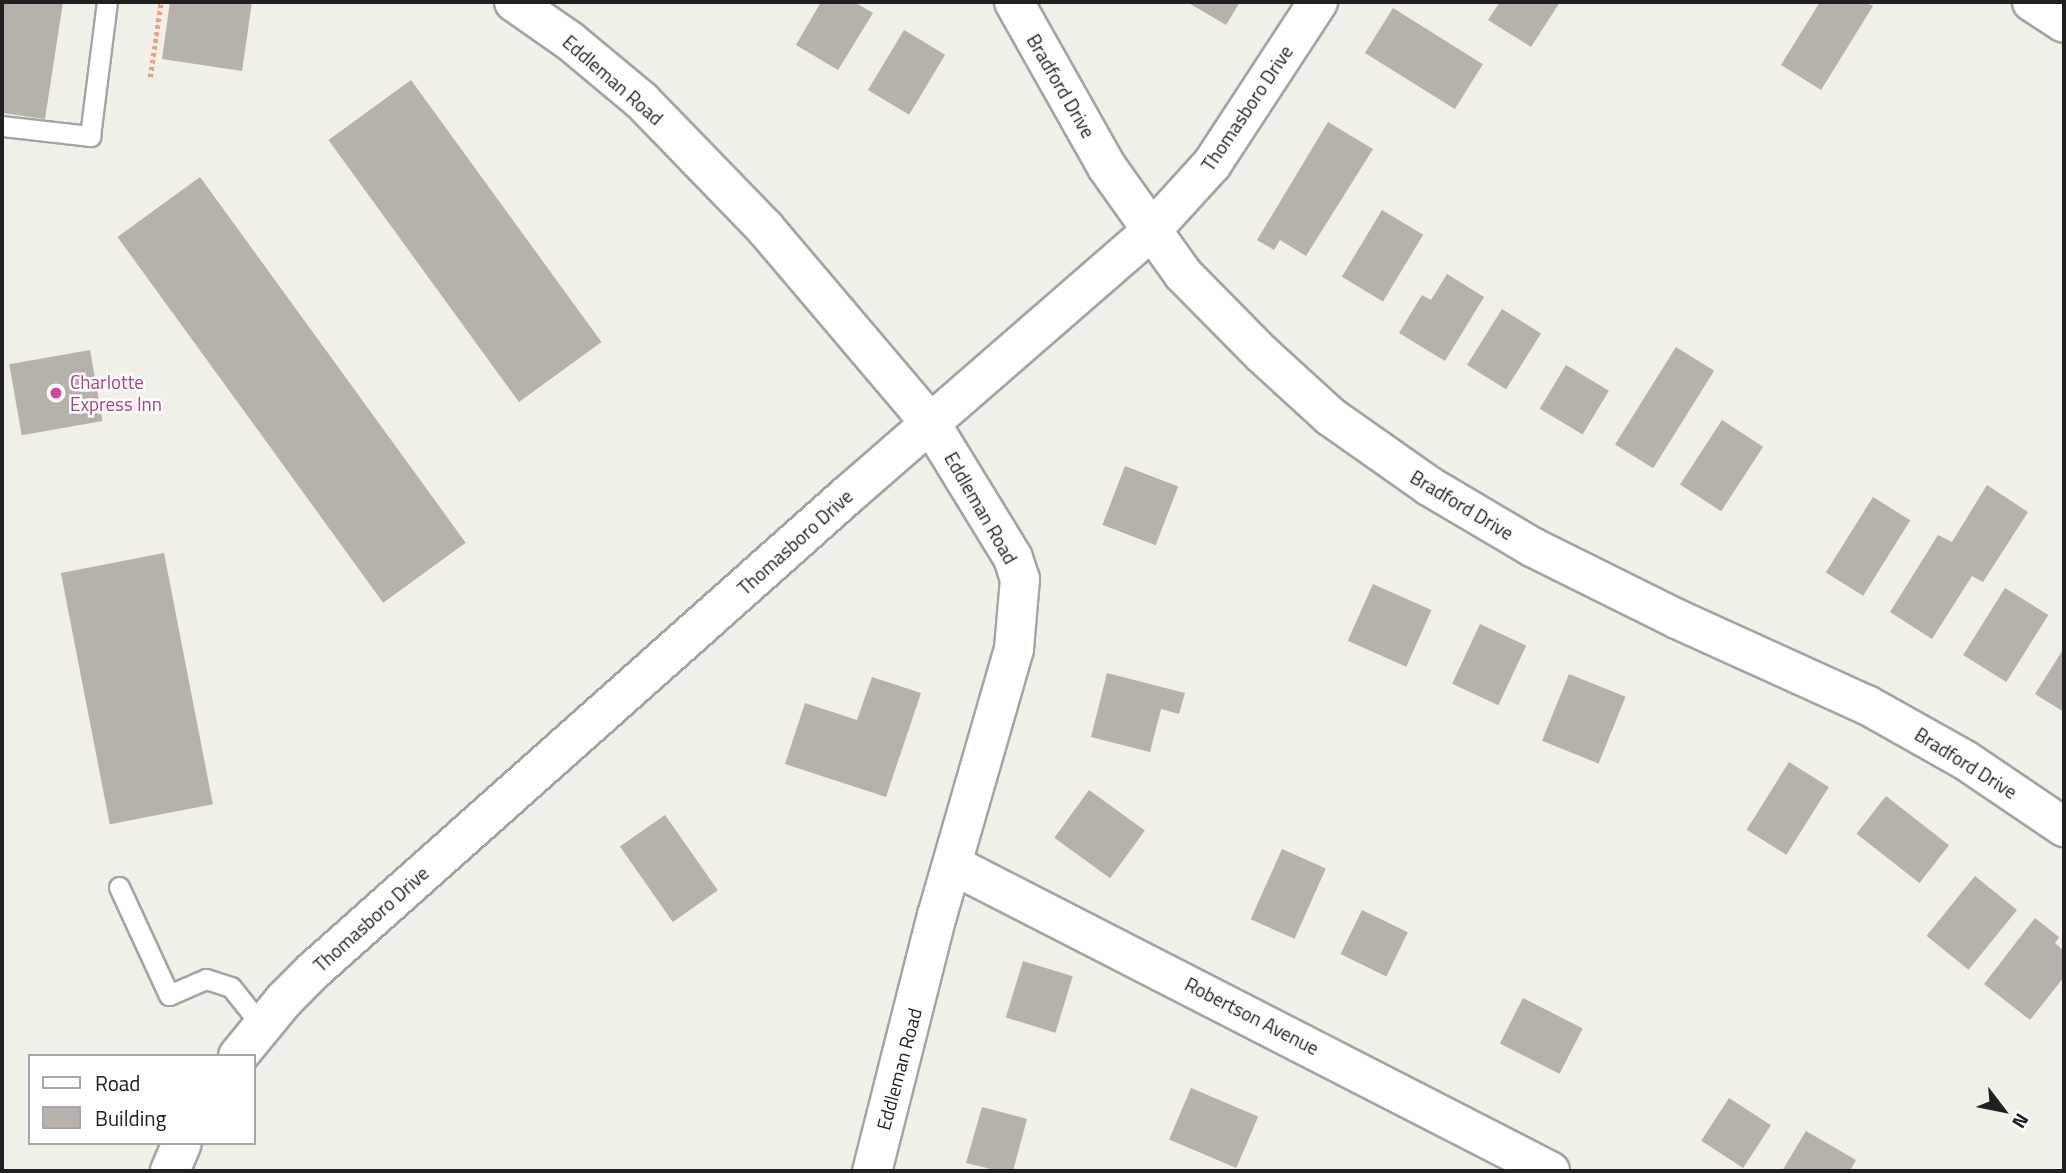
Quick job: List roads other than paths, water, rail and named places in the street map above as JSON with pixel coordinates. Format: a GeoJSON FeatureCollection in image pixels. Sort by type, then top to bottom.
{"type":"FeatureCollection","features":[{"type":"Feature","properties":{"kind":"street","name":"Eddleman Road"},"geometry":{"type":"LineString","coordinates":[[514,2],[570,41],[642,101],[765,228],[931,424],[992,519],[1013,558],[1020,579],[1014,649],[953,864],[872,1171]]}},
{"type":"Feature","properties":{"kind":"street","name":"Bradford Drive"},"geometry":{"type":"LineString","coordinates":[[1014,2],[1107,167],[1151,231],[1191,282],[1309,398],[1379,453],[1429,486],[1544,553],[1677,619],[1867,705],[1956,755],[2064,827]]}},
{"type":"Feature","properties":{"kind":"street","name":"Thomasboro Drive"},"geometry":{"type":"LineString","coordinates":[[240,1054],[314,970],[1151,231],[1212,164],[1318,2]]}},
{"type":"Feature","properties":{"kind":"street"},"geometry":{"type":"LineString","coordinates":[[2032,2],[2064,23]]}},
{"type":"Feature","properties":{"kind":"street","name":"Robertson Avenue"},"geometry":{"type":"LineString","coordinates":[[953,864],[1549,1171]]}},
{"type":"Feature","properties":{"kind":"street"},"geometry":{"type":"LineString","coordinates":[[170,1171],[181,1145]]}},
{"type":"Feature","properties":{"kind":"lane"},"geometry":{"type":"LineString","coordinates":[[2,127],[90,136],[107,2]]}},
{"type":"Feature","properties":{"kind":"lane"},"geometry":{"type":"LineString","coordinates":[[119,887],[169,995],[206,979],[231,988],[262,1026]]}},
{"type":"Feature","properties":{"kind":"place","name":"Charlotte Express Inn"},"geometry":{"type":"Point","coordinates":[56,393]}}]}
